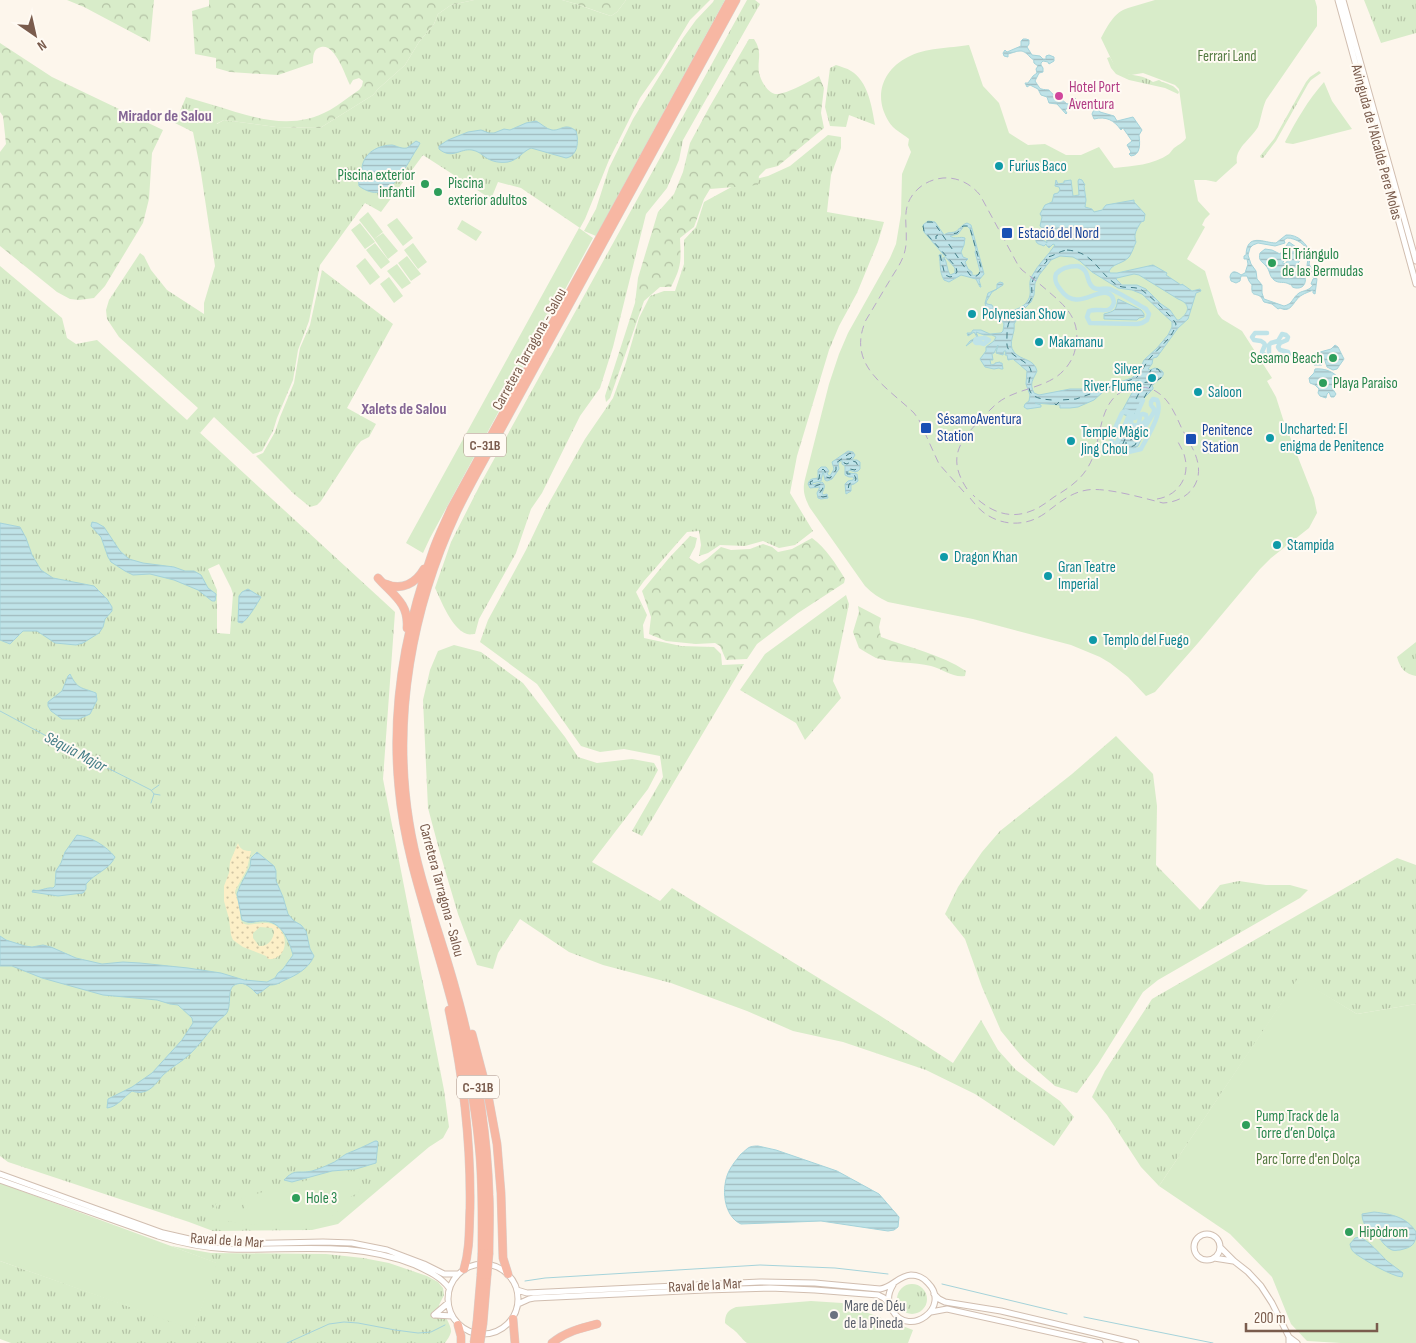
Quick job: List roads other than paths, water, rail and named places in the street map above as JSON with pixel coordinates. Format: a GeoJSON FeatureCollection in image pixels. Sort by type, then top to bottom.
{"type":"FeatureCollection","features":[{"type":"Feature","properties":{"kind":"highway","name":"Carretera Tarragona - Salou"},"geometry":{"type":"LineString","coordinates":[[480,1322],[489,1195],[486,1146],[479,1096],[458,996],[414,875],[403,824],[398,787],[398,701],[410,633],[417,602],[434,549],[451,508],[730,0]]}},
{"type":"Feature","properties":{"kind":"highway","name":"Carretera Tarragona - Salou"},"geometry":{"type":"LineString","coordinates":[[434,929],[409,822],[403,737],[405,702],[413,645],[428,586],[457,512],[485,458],[736,0]]}},
{"type":"Feature","properties":{"kind":"highway"},"geometry":{"type":"LineString","coordinates":[[403,672],[402,660],[407,627],[406,612],[398,598],[378,578],[388,585],[398,587],[414,582],[420,576],[434,549]]}},
{"type":"Feature","properties":{"kind":"highway"},"geometry":{"type":"LineString","coordinates":[[434,929],[456,1042],[465,1109],[470,1180],[469,1252],[461,1271]]}},
{"type":"Feature","properties":{"kind":"highway"},"geometry":{"type":"LineString","coordinates":[[434,929],[459,988],[488,1095],[497,1144],[503,1258],[508,1274]]}},
{"type":"Feature","properties":{"kind":"highway"},"geometry":{"type":"LineString","coordinates":[[513,1319],[516,1343]]}},
{"type":"Feature","properties":{"kind":"highway","name":"C-31B"},"geometry":{"type":"LineString","coordinates":[[474,1343],[480,1322]]}},
{"type":"Feature","properties":{"kind":"highway","name":"C-31B"},"geometry":{"type":"LineString","coordinates":[[480,1322],[480,1343]]}},
{"type":"Feature","properties":{"kind":"highway"},"geometry":{"type":"LineString","coordinates":[[552,1343],[559,1337],[597,1324]]}},
{"type":"Feature","properties":{"kind":"highway"},"geometry":{"type":"LineString","coordinates":[[458,1325],[461,1343]]}},
{"type":"Feature","properties":{"kind":"street","name":"Avinguda de l'Alcalde Pere Molas"},"geometry":{"type":"LineString","coordinates":[[1338,0],[1345,16],[1377,132],[1416,284]]}},
{"type":"Feature","properties":{"kind":"street","name":"Avinguda de l'Alcalde Pere Molas"},"geometry":{"type":"LineString","coordinates":[[1343,0],[1345,16]]}},
{"type":"Feature","properties":{"kind":"street","name":"Avinguda de l'Alcalde Pere Molas"},"geometry":{"type":"LineString","coordinates":[[1377,132],[1416,261]]}},
{"type":"Feature","properties":{"kind":"street","name":"Raval de la Mar"},"geometry":{"type":"LineString","coordinates":[[0,1174],[163,1233],[198,1241],[238,1244],[352,1243],[387,1250],[444,1274],[461,1271]]}},
{"type":"Feature","properties":{"kind":"street","name":"Raval de la Mar"},"geometry":{"type":"LineString","coordinates":[[0,1180],[178,1242],[227,1249],[343,1248],[366,1251],[402,1260],[420,1268],[441,1279],[449,1288]]}},
{"type":"Feature","properties":{"kind":"street"},"geometry":{"type":"LineString","coordinates":[[1234,1261],[1200,1258],[1195,1251],[1196,1242],[1201,1236],[1209,1235],[1217,1239],[1220,1247],[1261,1286],[1272,1303],[1289,1340],[1297,1343]]}},
{"type":"Feature","properties":{"kind":"street"},"geometry":{"type":"LineString","coordinates":[[1214,1258],[1219,1252],[1220,1247]]}},
{"type":"Feature","properties":{"kind":"street"},"geometry":{"type":"LineString","coordinates":[[477,1264],[487,1264],[500,1268],[508,1274],[514,1281],[517,1290],[518,1304],[513,1319],[500,1330],[487,1334],[473,1333],[458,1325],[452,1316],[448,1303],[449,1288],[461,1271],[477,1264]]}},
{"type":"Feature","properties":{"kind":"street","name":"Raval de la Mar"},"geometry":{"type":"LineString","coordinates":[[517,1290],[534,1293],[760,1282],[815,1283],[880,1289],[893,1285],[901,1278],[912,1275],[926,1280],[934,1294],[945,1302],[1001,1311],[1136,1343]]}},
{"type":"Feature","properties":{"kind":"street"},"geometry":{"type":"LineString","coordinates":[[889,1303],[889,1294],[893,1285]]}},
{"type":"Feature","properties":{"kind":"street","name":"Raval de la Mar"},"geometry":{"type":"LineString","coordinates":[[518,1304],[534,1298],[696,1290],[770,1288],[815,1290],[878,1295],[889,1303],[897,1317],[906,1321],[919,1320],[931,1312],[947,1309],[1100,1343]]}},
{"type":"Feature","properties":{"kind":"street"},"geometry":{"type":"LineString","coordinates":[[931,1312],[934,1294]]}},
{"type":"Feature","properties":{"kind":"street"},"geometry":{"type":"LineString","coordinates":[[448,1303],[434,1315],[452,1316]]}},
{"type":"Feature","properties":{"kind":"water"},"geometry":{"type":"Polygon","coordinates":[[[1023,39],[1029,40],[1027,47],[1032,55],[1040,56],[1043,59],[1046,59],[1046,56],[1049,55],[1054,57],[1054,61],[1049,64],[1043,61],[1041,63],[1043,72],[1039,73],[1035,81],[1040,89],[1049,90],[1067,104],[1074,98],[1076,99],[1065,110],[1066,114],[1057,104],[1049,103],[1047,97],[1041,95],[1038,89],[1030,85],[1027,87],[1025,83],[1028,83],[1037,73],[1036,69],[1038,66],[1034,63],[1034,60],[1025,52],[1020,51],[1008,54],[1008,57],[1004,56],[1005,50],[1007,52],[1021,46],[1023,39]]]}},
{"type":"Feature","properties":{"kind":"water"},"geometry":{"type":"Polygon","coordinates":[[[1096,105],[1100,112],[1114,116],[1117,121],[1133,117],[1142,130],[1139,135],[1140,145],[1137,153],[1131,156],[1129,154],[1131,152],[1127,145],[1132,141],[1123,128],[1121,130],[1113,121],[1094,119],[1092,114],[1096,105]]]}},
{"type":"Feature","properties":{"kind":"water"},"geometry":{"type":"Polygon","coordinates":[[[536,121],[552,130],[569,127],[576,131],[577,147],[573,154],[566,158],[531,148],[515,160],[496,162],[472,150],[448,154],[439,149],[439,146],[448,140],[468,132],[481,130],[494,133],[504,129],[510,130],[536,121]]]}},
{"type":"Feature","properties":{"kind":"water"},"geometry":{"type":"Polygon","coordinates":[[[416,141],[420,143],[418,147],[401,174],[387,189],[379,192],[370,192],[359,186],[363,163],[371,152],[387,145],[407,148],[416,141]]]}},
{"type":"Feature","properties":{"kind":"water"},"geometry":{"type":"Polygon","coordinates":[[[1079,179],[1085,185],[1085,207],[1092,209],[1094,212],[1102,210],[1106,205],[1134,200],[1145,214],[1144,221],[1141,222],[1136,232],[1136,242],[1130,255],[1124,261],[1113,266],[1109,271],[1110,273],[1153,265],[1192,291],[1200,289],[1201,291],[1196,293],[1188,319],[1178,328],[1157,357],[1153,358],[1152,364],[1148,369],[1155,368],[1160,370],[1163,372],[1163,375],[1152,386],[1153,389],[1142,400],[1139,408],[1131,418],[1121,413],[1139,380],[1104,391],[1094,400],[1078,407],[1060,408],[1060,405],[1035,403],[1041,405],[1041,407],[1027,409],[1024,407],[1029,401],[1030,395],[1026,384],[1027,371],[1013,359],[1008,360],[1007,355],[1005,355],[1006,351],[1004,351],[1003,355],[996,353],[998,345],[992,354],[993,360],[990,360],[991,365],[1000,362],[1003,369],[985,367],[980,359],[986,351],[986,347],[996,337],[976,332],[978,337],[966,346],[977,337],[974,332],[968,336],[967,333],[971,333],[973,330],[981,330],[990,334],[1003,331],[1004,324],[1002,320],[987,311],[985,303],[988,293],[996,289],[986,302],[992,305],[995,311],[1011,311],[1025,304],[1030,295],[1032,276],[1055,245],[1053,244],[1049,248],[1046,244],[1044,246],[1036,242],[1035,235],[1038,233],[1041,234],[1042,239],[1047,243],[1046,237],[1043,234],[1045,230],[1040,226],[1042,217],[1040,214],[1045,205],[1052,202],[1054,194],[1060,190],[1059,187],[1055,186],[1056,180],[1058,184],[1071,180],[1073,196],[1079,195],[1079,179]],[[1060,256],[1051,260],[1039,275],[1035,283],[1031,302],[1014,324],[1011,342],[1012,349],[1017,355],[1033,364],[1037,371],[1032,384],[1034,393],[1039,395],[1070,389],[1107,386],[1132,378],[1139,371],[1144,360],[1168,335],[1172,322],[1142,294],[1118,288],[1092,272],[1073,257],[1060,256]],[[1134,274],[1116,279],[1122,285],[1137,285],[1146,289],[1170,310],[1177,320],[1185,314],[1187,306],[1185,303],[1139,275],[1134,274]]]}},
{"type":"Feature","properties":{"kind":"water"},"geometry":{"type":"Polygon","coordinates":[[[928,221],[935,222],[944,235],[955,232],[967,223],[971,225],[984,274],[979,280],[981,287],[976,279],[961,275],[949,282],[944,280],[939,255],[941,254],[943,262],[944,257],[950,275],[955,273],[955,268],[924,232],[923,225],[928,221]],[[964,226],[958,234],[950,236],[965,238],[961,252],[963,257],[968,259],[965,262],[968,269],[972,272],[972,275],[976,275],[980,271],[970,229],[964,226]]]}},
{"type":"Feature","properties":{"kind":"water"},"geometry":{"type":"Polygon","coordinates":[[[1286,235],[1294,236],[1301,240],[1311,254],[1309,264],[1317,279],[1315,294],[1313,290],[1303,294],[1287,309],[1278,309],[1272,304],[1264,302],[1261,297],[1253,293],[1252,285],[1247,276],[1241,276],[1240,281],[1236,283],[1231,281],[1230,277],[1233,272],[1241,275],[1245,273],[1248,264],[1244,256],[1246,255],[1249,243],[1257,240],[1276,243],[1286,235]],[[1287,238],[1284,240],[1285,243],[1275,246],[1258,243],[1253,245],[1248,255],[1256,271],[1257,279],[1262,285],[1264,299],[1284,306],[1289,304],[1299,293],[1311,287],[1314,279],[1307,266],[1308,251],[1301,243],[1287,238]]]}},
{"type":"Feature","properties":{"kind":"water","name":"El Triángulo de las Bermudas"},"geometry":{"type":"Polygon","coordinates":[[[1289,242],[1305,253],[1288,278],[1292,277],[1296,271],[1302,271],[1305,282],[1299,288],[1294,288],[1287,283],[1274,280],[1260,258],[1260,253],[1265,249],[1280,254],[1289,242]],[[1296,247],[1283,262],[1283,264],[1286,263],[1296,247]]]}},
{"type":"Feature","properties":{"kind":"water"},"geometry":{"type":"Polygon","coordinates":[[[1000,282],[1003,285],[997,289],[997,284],[1000,282]]]}},
{"type":"Feature","properties":{"kind":"water"},"geometry":{"type":"Polygon","coordinates":[[[1118,299],[1141,310],[1144,317],[1137,320],[1104,319],[1104,314],[1116,308],[1118,299]]]}},
{"type":"Feature","properties":{"kind":"water","name":"Sesamo Beach"},"geometry":{"type":"Polygon","coordinates":[[[1335,345],[1344,359],[1337,369],[1333,370],[1327,367],[1322,357],[1322,365],[1314,365],[1310,360],[1313,354],[1331,349],[1335,345]]]}},
{"type":"Feature","properties":{"kind":"water","name":"Playa Paraiso"},"geometry":{"type":"Polygon","coordinates":[[[1315,369],[1328,371],[1339,379],[1332,388],[1336,394],[1334,397],[1331,397],[1329,392],[1326,398],[1320,396],[1318,393],[1319,389],[1310,383],[1309,378],[1315,369]]]}},
{"type":"Feature","properties":{"kind":"water"},"geometry":{"type":"Polygon","coordinates":[[[1142,426],[1146,429],[1138,446],[1123,455],[1119,454],[1117,449],[1123,434],[1127,434],[1131,427],[1134,429],[1142,426]]]}},
{"type":"Feature","properties":{"kind":"water"},"geometry":{"type":"Polygon","coordinates":[[[848,451],[853,452],[855,455],[852,460],[860,462],[860,469],[858,471],[849,470],[848,472],[857,474],[858,481],[851,485],[851,491],[846,494],[845,484],[854,478],[845,475],[845,466],[842,464],[842,460],[838,463],[839,469],[832,479],[825,480],[823,471],[821,481],[812,483],[813,485],[822,482],[824,484],[822,493],[823,495],[827,494],[828,498],[818,498],[817,493],[820,487],[810,488],[809,482],[812,479],[818,478],[818,470],[821,467],[826,467],[829,471],[827,474],[830,476],[834,469],[832,462],[848,451]]]}},
{"type":"Feature","properties":{"kind":"water"},"geometry":{"type":"Polygon","coordinates":[[[92,522],[104,527],[120,551],[129,559],[174,567],[185,571],[194,571],[201,575],[208,588],[216,594],[215,601],[212,601],[198,590],[174,580],[150,574],[133,575],[125,571],[111,562],[101,537],[91,526],[92,522]]]}},
{"type":"Feature","properties":{"kind":"water"},"geometry":{"type":"Polygon","coordinates":[[[0,523],[20,527],[32,555],[41,570],[53,578],[94,586],[107,599],[112,607],[112,611],[105,619],[99,633],[76,645],[55,643],[37,631],[23,631],[10,644],[0,640],[0,523]]]}},
{"type":"Feature","properties":{"kind":"water"},"geometry":{"type":"Polygon","coordinates":[[[248,589],[261,597],[250,615],[242,623],[238,622],[239,596],[248,589]]]}},
{"type":"Feature","properties":{"kind":"water"},"geometry":{"type":"Polygon","coordinates":[[[70,674],[83,689],[96,693],[97,700],[90,714],[79,719],[62,719],[51,711],[48,706],[48,702],[62,691],[70,674]]]}},
{"type":"Feature","properties":{"kind":"water"},"geometry":{"type":"Polygon","coordinates":[[[77,835],[93,840],[115,857],[106,868],[86,884],[86,889],[83,893],[58,896],[32,892],[33,890],[53,888],[55,886],[56,871],[65,852],[77,835]]]}},
{"type":"Feature","properties":{"kind":"water"},"geometry":{"type":"Polygon","coordinates":[[[257,852],[274,866],[276,881],[288,914],[306,931],[310,949],[314,956],[312,960],[306,968],[298,973],[278,984],[270,985],[257,994],[251,988],[240,983],[233,986],[226,1014],[184,1060],[166,1072],[146,1091],[132,1091],[117,1104],[107,1108],[108,1099],[132,1087],[152,1073],[182,1040],[193,1023],[192,1018],[178,1005],[157,1000],[103,995],[42,978],[12,966],[0,966],[0,936],[25,946],[43,945],[76,958],[102,964],[123,962],[188,968],[221,973],[244,980],[267,982],[275,978],[293,955],[286,937],[279,927],[269,922],[250,923],[242,920],[237,894],[250,867],[251,858],[257,852]]]}},
{"type":"Feature","properties":{"kind":"water"},"geometry":{"type":"Polygon","coordinates":[[[375,1141],[378,1142],[376,1163],[356,1169],[332,1171],[292,1182],[284,1180],[294,1173],[312,1171],[326,1166],[346,1154],[375,1141]]]}},
{"type":"Feature","properties":{"kind":"water"},"geometry":{"type":"Polygon","coordinates":[[[752,1146],[776,1150],[837,1171],[879,1194],[899,1217],[898,1227],[888,1231],[821,1221],[741,1224],[730,1215],[727,1208],[725,1200],[726,1178],[741,1154],[752,1146]]]}},
{"type":"Feature","properties":{"kind":"water"},"geometry":{"type":"Polygon","coordinates":[[[1374,1212],[1392,1215],[1408,1223],[1416,1232],[1412,1245],[1400,1250],[1392,1250],[1387,1247],[1373,1234],[1362,1218],[1362,1214],[1374,1212]]]}},
{"type":"Feature","properties":{"kind":"water"},"geometry":{"type":"Polygon","coordinates":[[[1360,1237],[1403,1273],[1402,1277],[1379,1268],[1354,1252],[1350,1244],[1355,1238],[1360,1237]]]}},
{"type":"Feature","properties":{"kind":"waterway"},"geometry":{"type":"LineString","coordinates":[[1078,266],[1085,270],[1091,286],[1094,288],[1110,289],[1146,309],[1149,314],[1147,320],[1137,324],[1090,323],[1087,317],[1089,311],[1110,309],[1114,302],[1111,295],[1107,293],[1078,300],[1066,296],[1056,284],[1056,274],[1060,270],[1078,266]]}},
{"type":"Feature","properties":{"kind":"waterway"},"geometry":{"type":"LineString","coordinates":[[1267,333],[1255,333],[1252,337],[1254,340],[1264,343],[1262,352],[1266,356],[1269,354],[1269,345],[1271,343],[1278,341],[1282,334],[1288,337],[1278,347],[1280,350],[1288,352],[1289,357],[1286,359],[1275,359]]}},
{"type":"Feature","properties":{"kind":"waterway"},"geometry":{"type":"LineString","coordinates":[[985,338],[989,340],[984,344],[975,342],[976,339],[985,338]]}},
{"type":"Feature","properties":{"kind":"waterway"},"geometry":{"type":"LineString","coordinates":[[1124,453],[1141,449],[1157,418],[1159,405],[1157,400],[1153,399],[1151,402],[1154,412],[1142,432]]}},
{"type":"Feature","properties":{"kind":"waterway"},"geometry":{"type":"LineString","coordinates":[[1135,418],[1143,400]]}},
{"type":"Feature","properties":{"kind":"waterway"},"geometry":{"type":"LineString","coordinates":[[1130,413],[1118,441],[1115,444],[1112,442],[1111,437],[1123,412],[1127,412],[1130,413],[1132,415],[1131,423],[1134,426],[1139,424],[1140,415],[1146,415],[1147,419],[1140,427]]}},
{"type":"Feature","properties":{"kind":"waterway","name":"Sèquia Major"},"geometry":{"type":"LineString","coordinates":[[0,711],[151,790],[154,794],[151,803]]}},
{"type":"Feature","properties":{"kind":"waterway","name":"Sèquia Major"},"geometry":{"type":"LineString","coordinates":[[152,790],[159,785]]}},
{"type":"Feature","properties":{"kind":"waterway","name":"Sèquia Major"},"geometry":{"type":"LineString","coordinates":[[154,794],[160,795]]}},
{"type":"Feature","properties":{"kind":"waterway"},"geometry":{"type":"LineString","coordinates":[[525,1281],[545,1278],[760,1265],[835,1268],[888,1274]]}},
{"type":"Feature","properties":{"kind":"waterway"},"geometry":{"type":"LineString","coordinates":[[942,1284],[1067,1314]]}},
{"type":"Feature","properties":{"kind":"waterway"},"geometry":{"type":"LineString","coordinates":[[1084,1317],[1213,1343]]}},
{"type":"Feature","properties":{"kind":"waterway"},"geometry":{"type":"LineString","coordinates":[[287,1343],[329,1324],[344,1322],[418,1333],[431,1332],[445,1325]]}},
{"type":"Feature","properties":{"kind":"railway"},"geometry":{"type":"LineString","coordinates":[[964,492],[939,464],[914,413],[881,384],[865,362],[861,350],[861,336],[866,320],[899,266],[906,248],[906,212],[908,204],[919,188],[930,181],[943,178],[964,182],[980,195],[1018,265],[1062,304],[1072,316],[1077,331],[1074,354],[1062,372],[1038,386],[1013,394],[1000,401],[968,433],[957,458],[957,467],[967,489]]}},
{"type":"Feature","properties":{"kind":"railway"},"geometry":{"type":"LineString","coordinates":[[970,498],[979,509],[990,517],[1005,522],[1021,523],[1037,518],[1069,496],[1087,490],[1114,491],[1163,503],[1178,500],[1190,492],[1199,472],[1192,446],[1166,399],[1151,389],[1135,387],[1120,393],[1112,400],[1106,410],[1093,457],[1085,472],[1073,484],[1043,505],[1023,514],[1007,514],[986,506],[973,495]]}},
{"type":"Feature","properties":{"kind":"railway"},"geometry":{"type":"LineString","coordinates":[[1157,499],[1171,494],[1184,479],[1186,472],[1185,458],[1177,440]]}},
{"type":"Feature","properties":{"kind":"place","name":"Hotel Port Aventura"},"geometry":{"type":"Point","coordinates":[1059,96]}},
{"type":"Feature","properties":{"kind":"place","name":"Furius Baco"},"geometry":{"type":"Point","coordinates":[999,166]}},
{"type":"Feature","properties":{"kind":"place","name":"Piscina exterior infantil"},"geometry":{"type":"Point","coordinates":[425,184]}},
{"type":"Feature","properties":{"kind":"place","name":"Piscina exterior adultos"},"geometry":{"type":"Point","coordinates":[438,192]}},
{"type":"Feature","properties":{"kind":"place","name":"Estació del Nord"},"geometry":{"type":"Point","coordinates":[1007,233]}},
{"type":"Feature","properties":{"kind":"place","name":"El Triángulo de las Bermudas"},"geometry":{"type":"Point","coordinates":[1272,263]}},
{"type":"Feature","properties":{"kind":"place","name":"Polynesian Show"},"geometry":{"type":"Point","coordinates":[972,314]}},
{"type":"Feature","properties":{"kind":"place","name":"Makamanu"},"geometry":{"type":"Point","coordinates":[1039,342]}},
{"type":"Feature","properties":{"kind":"place","name":"Sesamo Beach"},"geometry":{"type":"Point","coordinates":[1333,358]}},
{"type":"Feature","properties":{"kind":"place","name":"Silver River Flume"},"geometry":{"type":"Point","coordinates":[1152,378]}},
{"type":"Feature","properties":{"kind":"place","name":"Playa Paraiso"},"geometry":{"type":"Point","coordinates":[1323,383]}},
{"type":"Feature","properties":{"kind":"place","name":"Saloon"},"geometry":{"type":"Point","coordinates":[1198,392]}},
{"type":"Feature","properties":{"kind":"place","name":"SésamoAventura Station"},"geometry":{"type":"Point","coordinates":[926,428]}},
{"type":"Feature","properties":{"kind":"place","name":"Uncharted: El enigma de Penitence"},"geometry":{"type":"Point","coordinates":[1270,438]}},
{"type":"Feature","properties":{"kind":"place","name":"Penitence Station"},"geometry":{"type":"Point","coordinates":[1191,439]}},
{"type":"Feature","properties":{"kind":"place","name":"Temple Màgic Jing Chou"},"geometry":{"type":"Point","coordinates":[1071,441]}},
{"type":"Feature","properties":{"kind":"place","name":"Stampida"},"geometry":{"type":"Point","coordinates":[1277,545]}},
{"type":"Feature","properties":{"kind":"place","name":"Dragon Khan"},"geometry":{"type":"Point","coordinates":[944,557]}},
{"type":"Feature","properties":{"kind":"place","name":"Gran Teatre Imperial"},"geometry":{"type":"Point","coordinates":[1048,576]}},
{"type":"Feature","properties":{"kind":"place","name":"Templo del Fuego"},"geometry":{"type":"Point","coordinates":[1093,640]}},
{"type":"Feature","properties":{"kind":"place","name":"Pump Track de la Torre d’en Dolça"},"geometry":{"type":"Point","coordinates":[1246,1125]}},
{"type":"Feature","properties":{"kind":"place","name":"Hole 3"},"geometry":{"type":"Point","coordinates":[296,1198]}},
{"type":"Feature","properties":{"kind":"place","name":"Hipòdrom"},"geometry":{"type":"Point","coordinates":[1349,1232]}},
{"type":"Feature","properties":{"kind":"place","name":"Mare de Déu de la Pineda"},"geometry":{"type":"Point","coordinates":[834,1315]}},
{"type":"Feature","properties":{"kind":"district","name":"Mirador de Salou"},"geometry":{"type":"Point","coordinates":[165,115]}},
{"type":"Feature","properties":{"kind":"district","name":"Xalets de Salou"},"geometry":{"type":"Point","coordinates":[404,408]}},
{"type":"Feature","properties":{"kind":"park label","name":"Ferrari Land"},"geometry":{"type":"Point","coordinates":[1227,56]}},
{"type":"Feature","properties":{"kind":"park label","name":"Parc Torre d'en Dolça"},"geometry":{"type":"Point","coordinates":[1308,1159]}}]}
